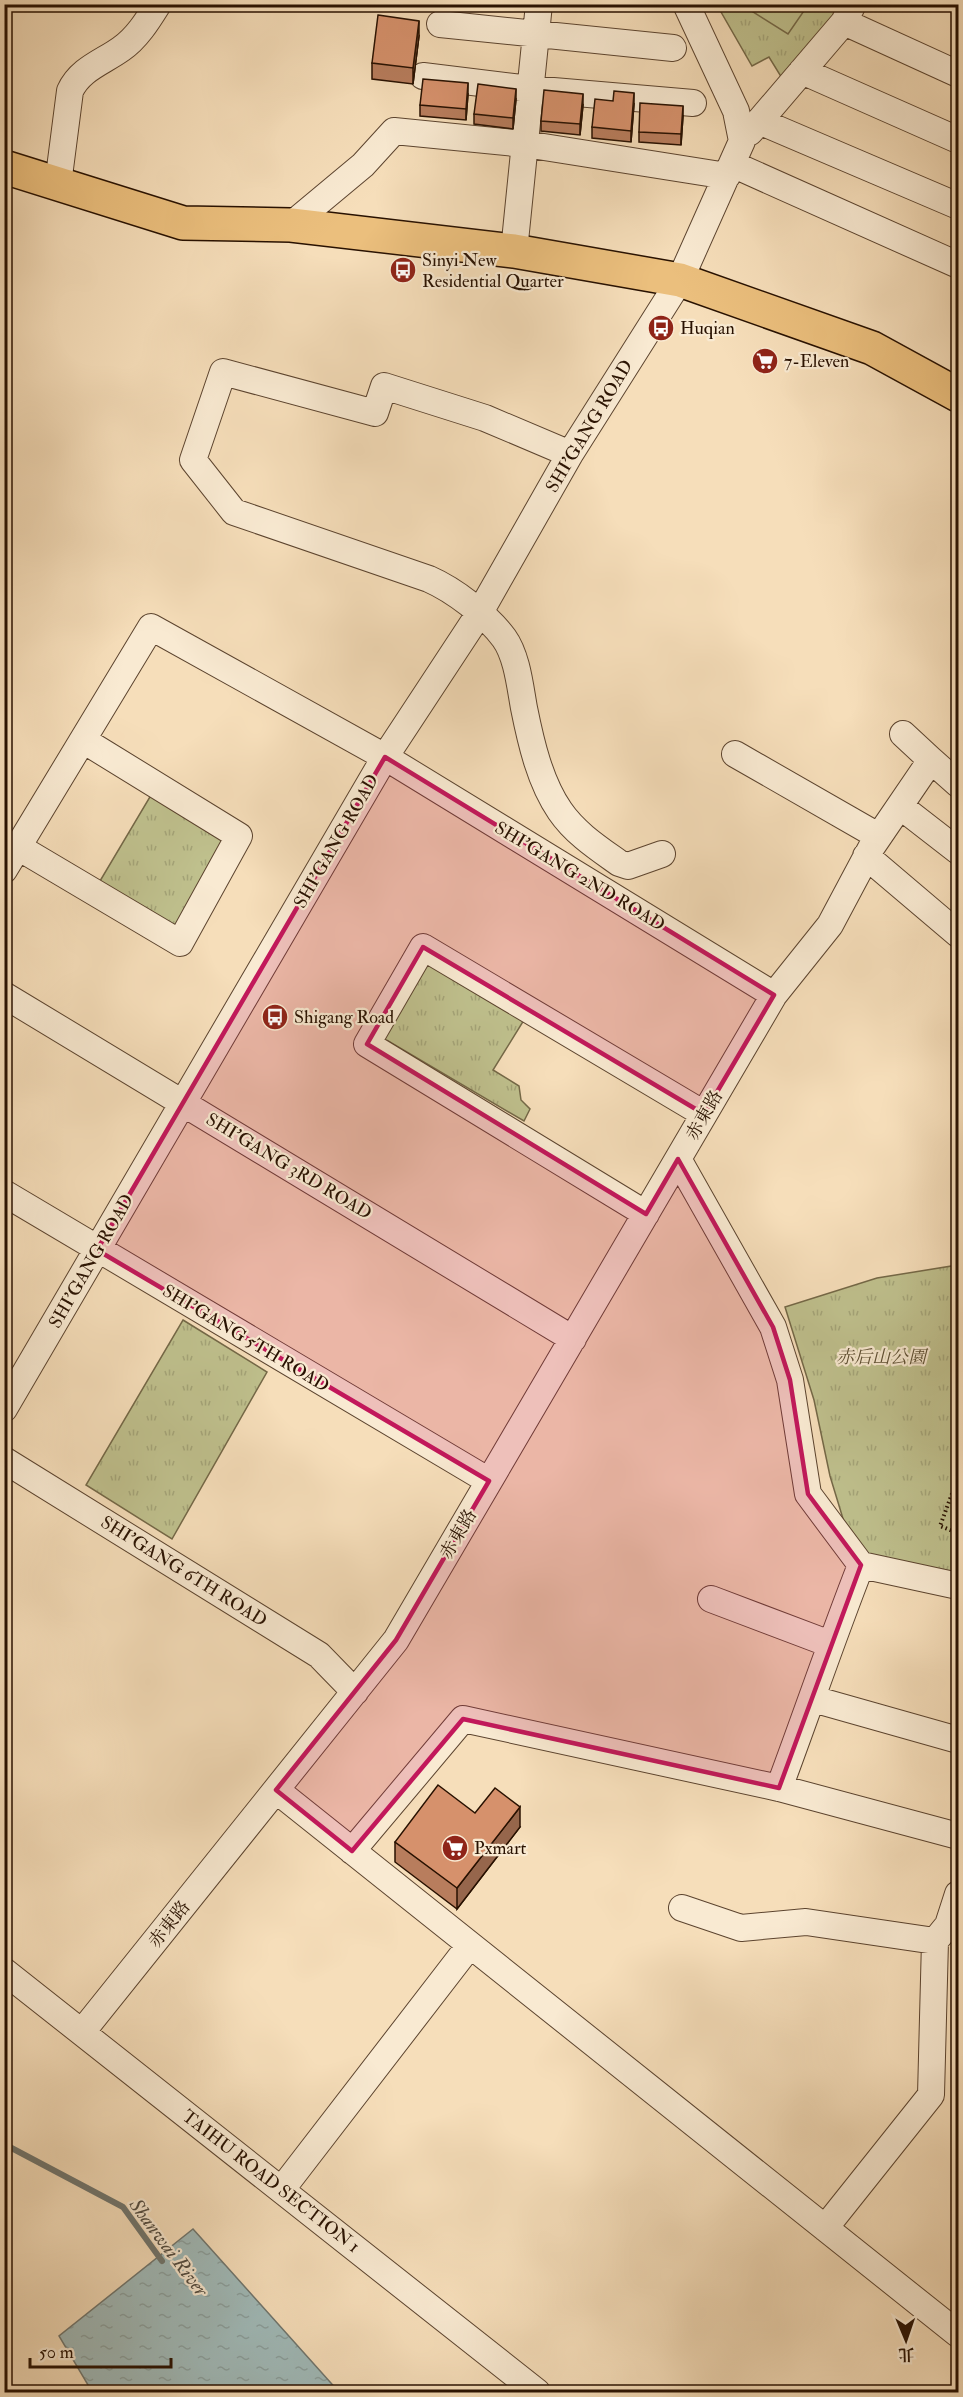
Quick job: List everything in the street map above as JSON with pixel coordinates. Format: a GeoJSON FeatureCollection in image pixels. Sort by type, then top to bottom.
{"type":"FeatureCollection","features":[{"type":"Feature","properties":{"kind":"main road"},"geometry":{"type":"LineString","coordinates":[[4,167],[183,223],[291,225],[514,250],[680,280],[872,348],[958,395]]}},
{"type":"Feature","properties":{"kind":"street"},"geometry":{"type":"LineString","coordinates":[[58,184],[67,106],[73,83],[89,68],[127,45],[158,4]]}},
{"type":"Feature","properties":{"kind":"street"},"geometry":{"type":"LineString","coordinates":[[514,250],[539,4]]}},
{"type":"Feature","properties":{"kind":"street"},"geometry":{"type":"LineString","coordinates":[[686,4],[736,111],[742,141]]}},
{"type":"Feature","properties":{"kind":"street"},"geometry":{"type":"LineString","coordinates":[[680,280],[742,141],[849,13],[958,74]]}},
{"type":"Feature","properties":{"kind":"street"},"geometry":{"type":"LineString","coordinates":[[440,24],[673,48]]}},
{"type":"Feature","properties":{"kind":"street"},"geometry":{"type":"LineString","coordinates":[[802,72],[958,140]]}},
{"type":"Feature","properties":{"kind":"street"},"geometry":{"type":"LineString","coordinates":[[423,76],[530,89],[693,104]]}},
{"type":"Feature","properties":{"kind":"street"},"geometry":{"type":"LineString","coordinates":[[759,121],[958,206]]}},
{"type":"Feature","properties":{"kind":"street"},"geometry":{"type":"LineString","coordinates":[[291,225],[363,165],[394,131],[525,144],[729,170],[958,265]]}},
{"type":"Feature","properties":{"kind":"street","name":"SHI'GANG ROAD"},"geometry":{"type":"LineString","coordinates":[[4,1409],[385,757],[479,614],[570,454],[680,280]]}},
{"type":"Feature","properties":{"kind":"street"},"geometry":{"type":"LineString","coordinates":[[570,454],[485,418],[384,386],[375,413],[223,372],[193,460],[234,512],[429,579],[444,586],[479,614],[505,639],[520,685],[535,755],[560,811],[579,832],[619,863],[628,866],[662,854]]}},
{"type":"Feature","properties":{"kind":"street","name":"SHI'GANG 2ND ROAD"},"geometry":{"type":"LineString","coordinates":[[82,740],[151,627],[385,757],[774,995]]}},
{"type":"Feature","properties":{"kind":"street"},"geometry":{"type":"LineString","coordinates":[[903,734],[958,784]]}},
{"type":"Feature","properties":{"kind":"street"},"geometry":{"type":"LineString","coordinates":[[4,870],[82,740],[239,836],[180,943],[18,847]]}},
{"type":"Feature","properties":{"kind":"street"},"geometry":{"type":"LineString","coordinates":[[735,754],[872,846],[958,934]]}},
{"type":"Feature","properties":{"kind":"street","name":"赤東路"},"geometry":{"type":"LineString","coordinates":[[82,2032],[396,1640],[774,995],[830,925],[872,846],[931,760]]}},
{"type":"Feature","properties":{"kind":"street"},"geometry":{"type":"LineString","coordinates":[[900,806],[958,851]]}},
{"type":"Feature","properties":{"kind":"street"},"geometry":{"type":"LineString","coordinates":[[646,1214],[367,1044],[423,947],[704,1114]]}},
{"type":"Feature","properties":{"kind":"street","name":"SHI'GANG 3RD ROAD"},"geometry":{"type":"LineString","coordinates":[[4,995],[573,1339]]}},
{"type":"Feature","properties":{"kind":"street"},"geometry":{"type":"LineString","coordinates":[[678,1160],[772,1327],[790,1380],[808,1494],[861,1565],[958,1586]]}},
{"type":"Feature","properties":{"kind":"street","name":"SHI'GANG 5TH ROAD"},"geometry":{"type":"LineString","coordinates":[[4,1193],[489,1481]]}},
{"type":"Feature","properties":{"kind":"street","name":"SHI'GANG 6TH ROAD"},"geometry":{"type":"LineString","coordinates":[[4,1460],[319,1655],[355,1692]]}},
{"type":"Feature","properties":{"kind":"street"},"geometry":{"type":"LineString","coordinates":[[779,1788],[813,1699],[830,1644],[861,1565]]}},
{"type":"Feature","properties":{"kind":"street"},"geometry":{"type":"LineString","coordinates":[[711,1599],[830,1644]]}},
{"type":"Feature","properties":{"kind":"street"},"geometry":{"type":"LineString","coordinates":[[813,1699],[958,1740]]}},
{"type":"Feature","properties":{"kind":"street"},"geometry":{"type":"LineString","coordinates":[[352,1851],[463,1719],[779,1788],[958,1836]]}},
{"type":"Feature","properties":{"kind":"street"},"geometry":{"type":"LineString","coordinates":[[276,1790],[958,2334]]}},
{"type":"Feature","properties":{"kind":"street"},"geometry":{"type":"LineString","coordinates":[[825,2228],[931,2095],[935,1941],[948,1925],[958,1894]]}},
{"type":"Feature","properties":{"kind":"street"},"geometry":{"type":"LineString","coordinates":[[682,1908],[741,1928],[806,1922],[935,1941]]}},
{"type":"Feature","properties":{"kind":"street"},"geometry":{"type":"LineString","coordinates":[[282,2189],[470,1945]]}},
{"type":"Feature","properties":{"kind":"street","name":"TAIHU ROAD SECTION 1"},"geometry":{"type":"LineString","coordinates":[[4,1971],[537,2392]]}},
{"type":"Feature","properties":{"kind":"path"},"geometry":{"type":"LineString","coordinates":[[958,1482],[940,1526],[958,1533]]}},
{"type":"Feature","properties":{"kind":"highlighted area"},"geometry":{"type":"Polygon","coordinates":[[[385,757],[774,995],[704,1114],[423,947],[367,1044],[646,1214],[678,1159],[773,1327],[790,1380],[808,1494],[861,1565],[779,1788],[463,1719],[352,1851],[276,1790],[396,1640],[489,1481],[97,1250],[385,757]]]}},
{"type":"Feature","properties":{"kind":"green space"},"geometry":{"type":"Polygon","coordinates":[[[849,4],[788,88],[769,57],[752,66],[717,5],[849,4]]]}},
{"type":"Feature","properties":{"kind":"green space"},"geometry":{"type":"Polygon","coordinates":[[[742,5],[808,5],[788,34],[742,5]]]}},
{"type":"Feature","properties":{"kind":"green space"},"geometry":{"type":"Polygon","coordinates":[[[154,790],[233,839],[176,933],[97,886],[154,790]]]}},
{"type":"Feature","properties":{"kind":"green space"},"geometry":{"type":"Polygon","coordinates":[[[428,961],[524,1020],[493,1070],[519,1086],[521,1100],[530,1109],[524,1121],[383,1038],[428,961]]]}},
{"type":"Feature","properties":{"kind":"green space","name":"赤后山公園"},"geometry":{"type":"Polygon","coordinates":[[[958,1265],[958,1586],[861,1565],[844,1522],[830,1476],[814,1400],[785,1307],[877,1278],[958,1265]]]}},
{"type":"Feature","properties":{"kind":"green space"},"geometry":{"type":"Polygon","coordinates":[[[183,1320],[267,1372],[172,1539],[86,1485],[183,1320]]]}},
{"type":"Feature","properties":{"kind":"water"},"geometry":{"type":"Polygon","coordinates":[[[193,2229],[339,2392],[99,2392],[88,2385],[59,2336],[193,2229]]]}},
{"type":"Feature","properties":{"kind":"building"},"geometry":{"type":"Polygon","coordinates":[[[378,15],[419,21],[413,68],[372,63],[378,15]]]}},
{"type":"Feature","properties":{"kind":"building"},"geometry":{"type":"Polygon","coordinates":[[[423,79],[468,83],[466,109],[420,105],[423,79]]]}},
{"type":"Feature","properties":{"kind":"building"},"geometry":{"type":"Polygon","coordinates":[[[478,84],[516,89],[513,118],[474,114],[478,84]]]}},
{"type":"Feature","properties":{"kind":"building"},"geometry":{"type":"Polygon","coordinates":[[[544,90],[583,94],[580,124],[541,121],[544,90]]]}},
{"type":"Feature","properties":{"kind":"building"},"geometry":{"type":"Polygon","coordinates":[[[614,91],[634,93],[631,131],[592,127],[595,99],[613,101],[614,91]]]}},
{"type":"Feature","properties":{"kind":"building"},"geometry":{"type":"Polygon","coordinates":[[[640,103],[683,106],[681,134],[639,132],[640,103]]]}},
{"type":"Feature","properties":{"kind":"building","name":"Pxmart"},"geometry":{"type":"Polygon","coordinates":[[[438,1785],[475,1813],[495,1788],[520,1807],[457,1888],[395,1842],[438,1785]]]}},
{"type":"Feature","properties":{"kind":"waterway","name":"Shanwai River"},"geometry":{"type":"LineString","coordinates":[[4,2144],[123,2207],[162,2261]]}},
{"type":"Feature","properties":{"kind":"place","name":"Sinyi New Residential Quarter"},"geometry":{"type":"Point","coordinates":[403,270]}},
{"type":"Feature","properties":{"kind":"place","name":"Huqian"},"geometry":{"type":"Point","coordinates":[661,328]}},
{"type":"Feature","properties":{"kind":"place","name":"7-Eleven"},"geometry":{"type":"Point","coordinates":[765,361]}},
{"type":"Feature","properties":{"kind":"place","name":"Shigang Road"},"geometry":{"type":"Point","coordinates":[275,1017]}},
{"type":"Feature","properties":{"kind":"place","name":"Pxmart"},"geometry":{"type":"Point","coordinates":[455,1848]}}]}
